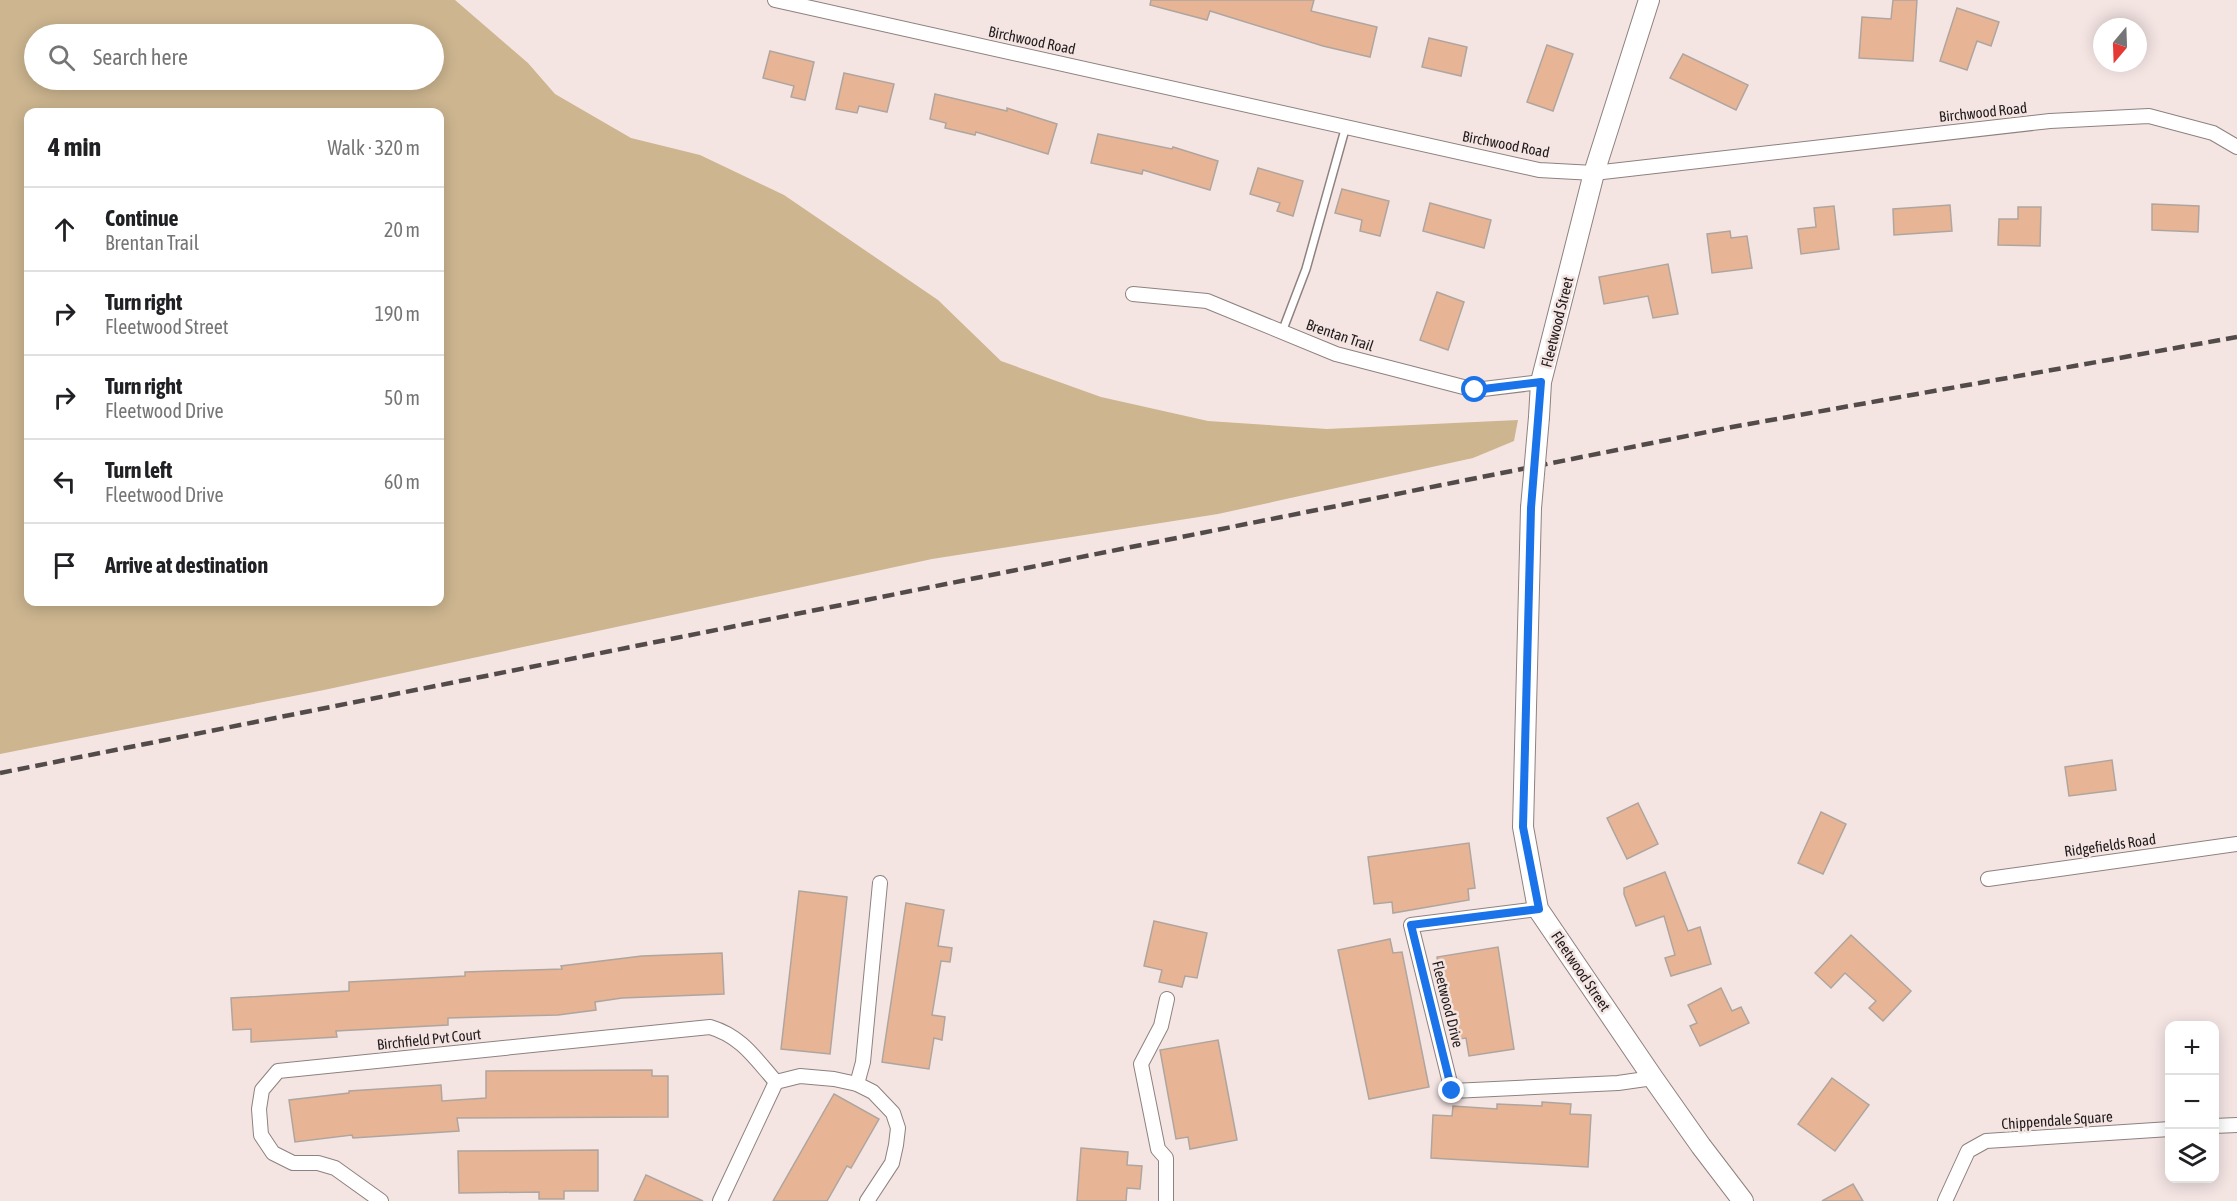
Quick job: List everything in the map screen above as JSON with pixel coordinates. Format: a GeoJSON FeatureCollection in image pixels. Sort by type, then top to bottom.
{"type":"FeatureCollection","features":[{"type":"Feature","properties":{"kind":"street","name":"Birchwood Road"},"geometry":{"type":"LineString","coordinates":[[776,0],[1539,170],[1594,173],[2050,121],[2149,116],[2213,133],[2237,147]]}},
{"type":"Feature","properties":{"kind":"street","name":"Fleetwood Street"},"geometry":{"type":"LineString","coordinates":[[1649,0],[1594,173],[1541,382],[1531,508],[1523,827],[1539,909],[1653,1078],[1743,1201]]}},
{"type":"Feature","properties":{"kind":"street","name":"Brentan Trail"},"geometry":{"type":"LineString","coordinates":[[1133,294],[1207,301],[1336,354],[1475,390],[1541,382]]}},
{"type":"Feature","properties":{"kind":"street","name":"Ridgefields Road"},"geometry":{"type":"LineString","coordinates":[[1988,879],[2237,844]]}},
{"type":"Feature","properties":{"kind":"street"},"geometry":{"type":"LineString","coordinates":[[857,1084],[863,1062],[880,883]]}},
{"type":"Feature","properties":{"kind":"street","name":"Fleetwood Drive"},"geometry":{"type":"LineString","coordinates":[[1539,909],[1411,925],[1452,1091],[1618,1083],[1653,1078]]}},
{"type":"Feature","properties":{"kind":"street"},"geometry":{"type":"LineString","coordinates":[[1166,1201],[1166,1158],[1158,1149],[1142,1064],[1161,1026],[1167,999]]}},
{"type":"Feature","properties":{"kind":"street","name":"Birchfield Pvt Court"},"geometry":{"type":"LineString","coordinates":[[381,1201],[335,1168],[318,1163],[293,1163],[273,1154],[261,1135],[259,1109],[262,1090],[278,1071],[710,1027],[726,1032],[743,1044],[776,1082]]}},
{"type":"Feature","properties":{"kind":"street"},"geometry":{"type":"LineString","coordinates":[[720,1201],[776,1082],[800,1076],[857,1084],[873,1092],[893,1113],[898,1128],[892,1163],[867,1201]]}},
{"type":"Feature","properties":{"kind":"street"},"geometry":{"type":"LineString","coordinates":[[2219,1126],[2237,1125]]}},
{"type":"Feature","properties":{"kind":"street","name":"Chippendale Square"},"geometry":{"type":"LineString","coordinates":[[1945,1201],[1968,1151],[1986,1142],[2165,1129]]}},
{"type":"Feature","properties":{"kind":"lane"},"geometry":{"type":"LineString","coordinates":[[1282,332],[1306,269],[1346,126]]}},
{"type":"Feature","properties":{"kind":"shaded area"},"geometry":{"type":"Polygon","coordinates":[[[0,0],[455,0],[528,63],[555,94],[631,138],[700,155],[784,195],[938,300],[1001,361],[1101,397],[1208,421],[1327,429],[1518,420],[1514,441],[1473,458],[1218,514],[932,559],[324,690],[0,754],[0,0]]]}},
{"type":"Feature","properties":{"kind":"building"},"geometry":{"type":"Polygon","coordinates":[[[1151,0],[1314,0],[1311,11],[1377,27],[1370,57],[1323,46],[1210,11],[1207,20],[1150,5],[1151,0]]]}},
{"type":"Feature","properties":{"kind":"building"},"geometry":{"type":"Polygon","coordinates":[[[1893,0],[1917,0],[1913,61],[1859,58],[1862,17],[1891,19],[1893,0]]]}},
{"type":"Feature","properties":{"kind":"building"},"geometry":{"type":"Polygon","coordinates":[[[1957,8],[1999,22],[1991,46],[1977,41],[1967,70],[1940,61],[1957,8]]]}},
{"type":"Feature","properties":{"kind":"building"},"geometry":{"type":"Polygon","coordinates":[[[1429,38],[1467,47],[1461,76],[1422,67],[1429,38]]]}},
{"type":"Feature","properties":{"kind":"building"},"geometry":{"type":"Polygon","coordinates":[[[1547,45],[1573,54],[1553,111],[1527,102],[1547,45]]]}},
{"type":"Feature","properties":{"kind":"building"},"geometry":{"type":"Polygon","coordinates":[[[770,51],[814,62],[805,100],[791,97],[794,86],[763,78],[770,51]]]}},
{"type":"Feature","properties":{"kind":"building"},"geometry":{"type":"Polygon","coordinates":[[[1683,54],[1748,85],[1736,110],[1670,78],[1683,54]]]}},
{"type":"Feature","properties":{"kind":"building"},"geometry":{"type":"Polygon","coordinates":[[[844,73],[894,84],[887,112],[859,106],[857,113],[836,109],[844,73]]]}},
{"type":"Feature","properties":{"kind":"building"},"geometry":{"type":"Polygon","coordinates":[[[935,94],[1007,111],[1007,108],[1057,124],[1048,154],[976,132],[975,135],[945,128],[946,123],[930,119],[935,94]]]}},
{"type":"Feature","properties":{"kind":"building"},"geometry":{"type":"Polygon","coordinates":[[[1098,134],[1172,149],[1173,147],[1218,161],[1210,190],[1143,170],[1142,174],[1091,163],[1098,134]]]}},
{"type":"Feature","properties":{"kind":"building"},"geometry":{"type":"Polygon","coordinates":[[[1258,168],[1303,181],[1293,216],[1277,211],[1280,203],[1250,194],[1258,168]]]}},
{"type":"Feature","properties":{"kind":"building"},"geometry":{"type":"Polygon","coordinates":[[[1342,189],[1389,201],[1380,236],[1360,231],[1362,220],[1335,213],[1342,189]]]}},
{"type":"Feature","properties":{"kind":"building"},"geometry":{"type":"Polygon","coordinates":[[[1430,203],[1491,220],[1484,248],[1423,231],[1430,203]]]}},
{"type":"Feature","properties":{"kind":"building"},"geometry":{"type":"Polygon","coordinates":[[[2152,204],[2199,206],[2198,232],[2152,230],[2152,204]]]}},
{"type":"Feature","properties":{"kind":"building"},"geometry":{"type":"Polygon","coordinates":[[[1950,205],[1952,231],[1894,235],[1893,209],[1950,205]]]}},
{"type":"Feature","properties":{"kind":"building"},"geometry":{"type":"Polygon","coordinates":[[[1834,206],[1839,249],[1801,254],[1798,229],[1816,227],[1814,208],[1834,206]]]}},
{"type":"Feature","properties":{"kind":"building"},"geometry":{"type":"Polygon","coordinates":[[[2018,207],[2041,207],[2040,246],[1998,245],[1999,219],[2018,219],[2018,207]]]}},
{"type":"Feature","properties":{"kind":"building"},"geometry":{"type":"Polygon","coordinates":[[[1730,231],[1731,238],[1747,236],[1752,268],[1712,273],[1707,234],[1730,231]]]}},
{"type":"Feature","properties":{"kind":"building"},"geometry":{"type":"Polygon","coordinates":[[[1668,264],[1678,314],[1653,318],[1648,296],[1604,304],[1599,277],[1668,264]]]}},
{"type":"Feature","properties":{"kind":"building"},"geometry":{"type":"Polygon","coordinates":[[[1437,292],[1464,302],[1448,350],[1420,340],[1437,292]]]}},
{"type":"Feature","properties":{"kind":"building"},"geometry":{"type":"Polygon","coordinates":[[[2112,760],[2116,790],[2069,796],[2065,767],[2112,760]]]}},
{"type":"Feature","properties":{"kind":"building"},"geometry":{"type":"Polygon","coordinates":[[[1638,803],[1658,844],[1627,859],[1607,818],[1638,803]]]}},
{"type":"Feature","properties":{"kind":"building"},"geometry":{"type":"Polygon","coordinates":[[[1821,812],[1846,824],[1823,874],[1798,863],[1821,812]]]}},
{"type":"Feature","properties":{"kind":"building"},"geometry":{"type":"Polygon","coordinates":[[[1469,843],[1475,888],[1468,889],[1469,900],[1393,913],[1392,902],[1374,904],[1368,857],[1469,843]]]}},
{"type":"Feature","properties":{"kind":"building"},"geometry":{"type":"Polygon","coordinates":[[[1665,872],[1688,931],[1700,927],[1711,964],[1671,976],[1665,958],[1675,955],[1664,916],[1636,926],[1624,894],[1624,888],[1665,872]]]}},
{"type":"Feature","properties":{"kind":"building"},"geometry":{"type":"Polygon","coordinates":[[[799,891],[847,897],[830,1054],[781,1049],[799,891]]]}},
{"type":"Feature","properties":{"kind":"building"},"geometry":{"type":"Polygon","coordinates":[[[906,903],[944,910],[938,946],[952,948],[950,962],[941,961],[932,1015],[945,1017],[942,1040],[934,1038],[929,1069],[882,1062],[906,903]]]}},
{"type":"Feature","properties":{"kind":"building"},"geometry":{"type":"Polygon","coordinates":[[[1154,921],[1207,933],[1197,978],[1185,976],[1182,987],[1159,982],[1162,970],[1144,966],[1154,921]]]}},
{"type":"Feature","properties":{"kind":"building"},"geometry":{"type":"Polygon","coordinates":[[[1851,935],[1911,991],[1883,1021],[1869,1008],[1876,1001],[1845,973],[1831,988],[1815,973],[1851,935]]]}},
{"type":"Feature","properties":{"kind":"building"},"geometry":{"type":"Polygon","coordinates":[[[1390,939],[1393,953],[1402,952],[1429,1087],[1369,1099],[1338,950],[1390,939]]]}},
{"type":"Feature","properties":{"kind":"building"},"geometry":{"type":"Polygon","coordinates":[[[1498,947],[1514,1049],[1469,1056],[1466,1038],[1453,1040],[1437,957],[1498,947]]]}},
{"type":"Feature","properties":{"kind":"building"},"geometry":{"type":"Polygon","coordinates":[[[722,953],[724,994],[622,998],[595,1002],[596,1010],[558,1015],[448,1018],[448,1025],[336,1031],[337,1037],[251,1042],[251,1029],[233,1030],[231,998],[349,991],[349,982],[465,976],[465,972],[562,969],[561,966],[642,956],[722,953]]]}},
{"type":"Feature","properties":{"kind":"building"},"geometry":{"type":"Polygon","coordinates":[[[1721,988],[1732,1011],[1741,1007],[1749,1023],[1700,1046],[1690,1026],[1697,1023],[1688,1005],[1721,988]]]}},
{"type":"Feature","properties":{"kind":"building"},"geometry":{"type":"Polygon","coordinates":[[[1218,1040],[1237,1140],[1190,1149],[1188,1137],[1176,1139],[1160,1050],[1218,1040]]]}},
{"type":"Feature","properties":{"kind":"building"},"geometry":{"type":"Polygon","coordinates":[[[652,1070],[652,1076],[668,1076],[668,1117],[457,1118],[459,1131],[353,1138],[352,1135],[295,1142],[289,1100],[349,1093],[349,1091],[441,1085],[442,1101],[486,1098],[486,1071],[652,1070]]]}},
{"type":"Feature","properties":{"kind":"building"},"geometry":{"type":"Polygon","coordinates":[[[1832,1078],[1869,1105],[1835,1151],[1798,1124],[1832,1078]]]}},
{"type":"Feature","properties":{"kind":"building"},"geometry":{"type":"Polygon","coordinates":[[[834,1094],[879,1119],[851,1168],[847,1166],[827,1201],[773,1201],[834,1094]]]}},
{"type":"Feature","properties":{"kind":"building"},"geometry":{"type":"Polygon","coordinates":[[[1542,1102],[1571,1104],[1570,1114],[1591,1115],[1588,1167],[1431,1158],[1433,1115],[1452,1116],[1453,1106],[1497,1109],[1497,1104],[1542,1106],[1542,1102]]]}},
{"type":"Feature","properties":{"kind":"building"},"geometry":{"type":"Polygon","coordinates":[[[1081,1148],[1128,1152],[1127,1165],[1142,1166],[1140,1189],[1127,1188],[1126,1201],[1077,1201],[1081,1148]]]}},
{"type":"Feature","properties":{"kind":"building"},"geometry":{"type":"Polygon","coordinates":[[[598,1150],[598,1191],[564,1191],[564,1199],[539,1199],[539,1192],[459,1193],[458,1151],[598,1150]]]}},
{"type":"Feature","properties":{"kind":"building"},"geometry":{"type":"Polygon","coordinates":[[[646,1175],[703,1201],[634,1201],[646,1175]]]}},
{"type":"Feature","properties":{"kind":"building"},"geometry":{"type":"Polygon","coordinates":[[[1853,1184],[1863,1201],[1822,1201],[1853,1184]]]}},
{"type":"Feature","properties":{"kind":"railway"},"geometry":{"type":"LineString","coordinates":[[0,773],[1732,427],[2237,337]]}},
{"type":"Feature","properties":{"kind":"route"},"geometry":{"type":"LineString","coordinates":[[1452,1091],[1411,925],[1539,909],[1523,827],[1531,508],[1541,382],[1475,390]]}}]}
